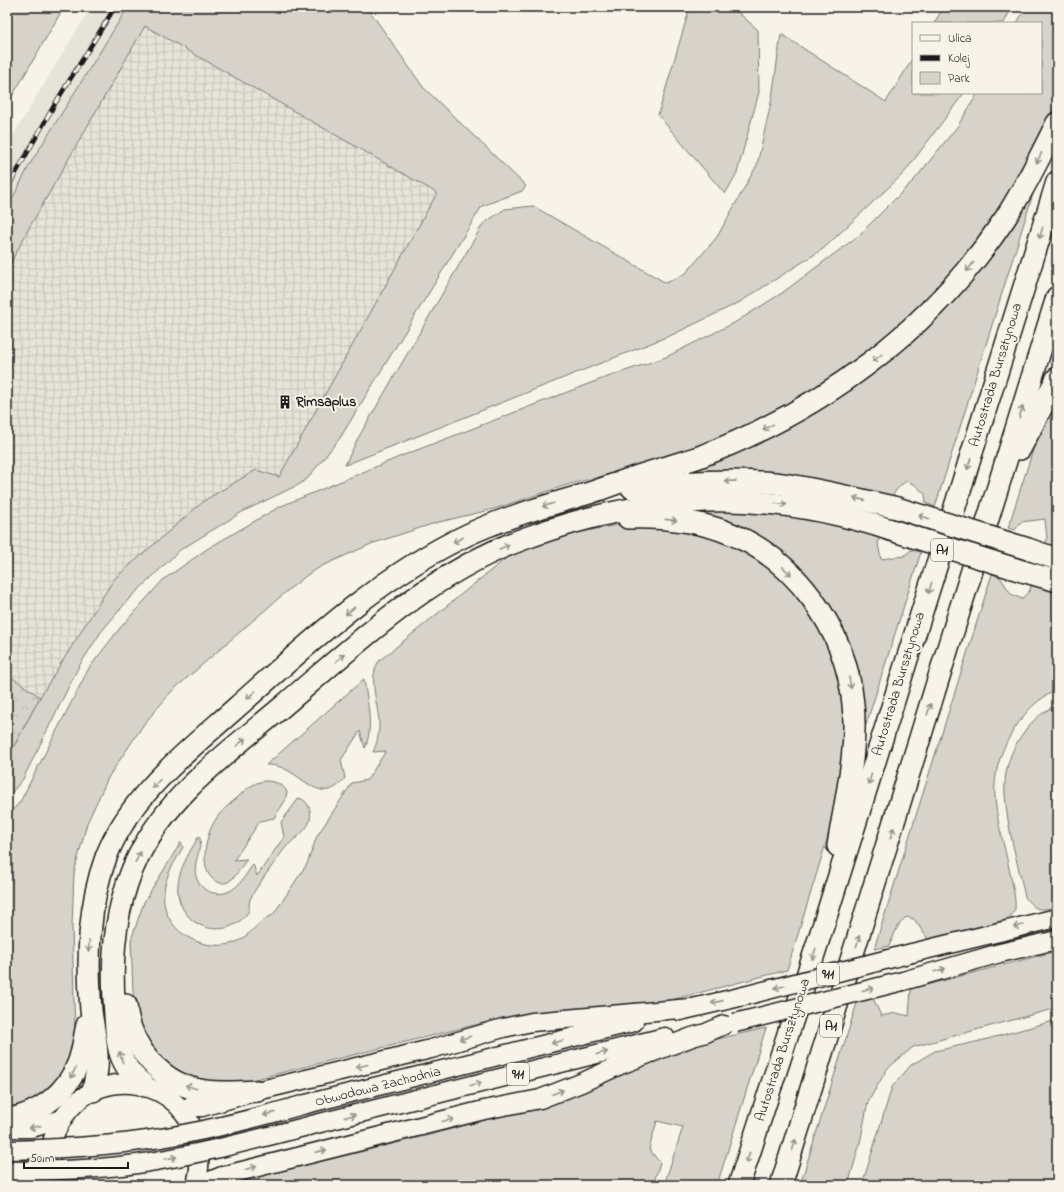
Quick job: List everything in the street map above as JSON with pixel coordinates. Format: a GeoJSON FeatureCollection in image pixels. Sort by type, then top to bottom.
{"type":"FeatureCollection","features":[{"type":"Feature","properties":{"kind":"highway"},"geometry":{"type":"LineString","coordinates":[[93,1091],[97,1061],[91,1009],[90,935],[92,907],[107,854],[124,824],[142,799],[165,773],[276,672],[385,583],[440,549],[468,535],[534,510],[697,457],[762,430],[834,390],[878,358],[934,307],[979,255],[1002,223],[1024,188],[1057,123]]}},
{"type":"Feature","properties":{"kind":"highway","name":"Autostrada Bursztynowa"},"geometry":{"type":"LineString","coordinates":[[739,1185],[826,917],[1057,182]]}},
{"type":"Feature","properties":{"kind":"highway","name":"A1"},"geometry":{"type":"LineString","coordinates":[[781,1185],[880,871],[992,503],[1057,297]]}},
{"type":"Feature","properties":{"kind":"highway"},"geometry":{"type":"LineString","coordinates":[[992,503],[1057,378]]}},
{"type":"Feature","properties":{"kind":"highway"},"geometry":{"type":"LineString","coordinates":[[586,494],[689,482],[750,482],[805,488],[897,508],[1057,559]]}},
{"type":"Feature","properties":{"kind":"highway"},"geometry":{"type":"LineString","coordinates":[[145,1086],[130,1074],[124,1066],[118,1047],[114,942],[124,893],[138,856],[154,828],[186,790],[320,674],[390,616],[432,585],[477,559],[528,537],[615,511],[661,503],[748,501],[801,506],[828,512],[1057,581]]}},
{"type":"Feature","properties":{"kind":"highway"},"geometry":{"type":"LineString","coordinates":[[590,518],[644,518],[681,521],[722,531],[735,536],[761,551],[786,570],[814,601],[826,621],[837,641],[846,664],[853,704],[854,724],[852,755],[826,917]]}},
{"type":"Feature","properties":{"kind":"highway"},"geometry":{"type":"LineString","coordinates":[[124,893],[123,978],[126,1013],[131,1032],[138,1045],[155,1067],[186,1085],[204,1091],[257,1091]]}},
{"type":"Feature","properties":{"kind":"highway"},"geometry":{"type":"LineString","coordinates":[[7,1119],[33,1111],[47,1102],[66,1085],[79,1061],[91,1009]]}},
{"type":"Feature","properties":{"kind":"main road","name":"Obwodowa Zachodnia"},"geometry":{"type":"LineString","coordinates":[[7,1150],[60,1149],[142,1141],[206,1129],[690,1008],[744,996],[912,952],[1057,918]]}},
{"type":"Feature","properties":{"kind":"main road","name":"911"},"geometry":{"type":"LineString","coordinates":[[730,1024],[903,981],[1000,953],[1057,940]]}},
{"type":"Feature","properties":{"kind":"main road"},"geometry":{"type":"LineString","coordinates":[[180,1108],[202,1107],[257,1091],[431,1049],[502,1028],[532,1022],[690,1008]]}},
{"type":"Feature","properties":{"kind":"main road"},"geometry":{"type":"LineString","coordinates":[[201,1185],[213,1178],[228,1174],[484,1110],[540,1099],[581,1083],[620,1064],[730,1024]]}},
{"type":"Feature","properties":{"kind":"main road","name":"Obwodowa Zachodnia"},"geometry":{"type":"LineString","coordinates":[[7,1171],[78,1170],[137,1164],[213,1150],[681,1033],[730,1024]]}},
{"type":"Feature","properties":{"kind":"main road"},"geometry":{"type":"LineString","coordinates":[[55,1185],[50,1164],[51,1148],[55,1133],[62,1119],[81,1098],[93,1091],[110,1085],[127,1084],[145,1086],[164,1095],[180,1108],[192,1125],[199,1144],[200,1158],[196,1185]]}},
{"type":"Feature","properties":{"kind":"main road"},"geometry":{"type":"LineString","coordinates":[[7,1128],[32,1128],[62,1119]]}},
{"type":"Feature","properties":{"kind":"shaded area"},"geometry":{"type":"Polygon","coordinates":[[[91,7],[128,7],[30,164],[7,209],[7,145],[91,7]]]}},
{"type":"Feature","properties":{"kind":"shaded area"},"geometry":{"type":"Polygon","coordinates":[[[145,26],[437,193],[279,477],[205,500],[114,579],[40,697],[7,674],[7,271],[29,228],[145,26]]]}},
{"type":"Feature","properties":{"kind":"green space"},"geometry":{"type":"Polygon","coordinates":[[[7,7],[64,7],[7,105],[7,7]]]}},
{"type":"Feature","properties":{"kind":"green space"},"geometry":{"type":"Polygon","coordinates":[[[128,7],[367,7],[423,87],[526,186],[522,191],[482,206],[340,438],[307,479],[300,484],[242,512],[180,550],[128,600],[101,632],[79,666],[23,779],[7,798],[7,759],[40,697],[114,579],[205,500],[256,470],[279,477],[437,193],[145,26],[29,228],[7,270],[7,209],[30,164],[128,7]]]}},
{"type":"Feature","properties":{"kind":"green space"},"geometry":{"type":"Polygon","coordinates":[[[690,7],[732,7],[758,30],[759,92],[737,173],[725,194],[658,115],[690,7]]]}},
{"type":"Feature","properties":{"kind":"green space"},"geometry":{"type":"Polygon","coordinates":[[[944,7],[1012,7],[1004,22],[935,22],[944,7]]]}},
{"type":"Feature","properties":{"kind":"green space"},"geometry":{"type":"Polygon","coordinates":[[[1026,7],[1057,7],[1057,101],[1049,120],[1010,195],[950,278],[862,359],[765,421],[657,463],[570,484],[494,509],[435,523],[371,544],[320,567],[287,591],[172,691],[144,724],[109,776],[87,823],[74,873],[72,926],[75,1037],[68,1066],[44,1096],[7,1112],[7,816],[20,802],[89,668],[120,628],[163,580],[207,549],[279,507],[404,455],[596,381],[666,357],[734,323],[782,293],[858,236],[915,179],[957,127],[977,94],[1042,94],[1042,22],[1018,22],[1026,7]]]}},
{"type":"Feature","properties":{"kind":"green space"},"geometry":{"type":"Polygon","coordinates":[[[781,34],[886,102],[912,60],[912,94],[963,94],[904,173],[823,249],[740,302],[674,334],[345,465],[357,440],[483,224],[505,209],[533,206],[666,283],[686,273],[717,237],[757,165],[772,98],[781,34]]]}},
{"type":"Feature","properties":{"kind":"green space"},"geometry":{"type":"Polygon","coordinates":[[[1039,175],[935,507],[926,503],[925,494],[914,484],[906,481],[899,487],[892,498],[674,473],[844,390],[1039,175]]]}},
{"type":"Feature","properties":{"kind":"green space"},"geometry":{"type":"Polygon","coordinates":[[[1057,394],[1057,550],[1045,546],[1047,539],[1045,519],[1021,522],[1015,530],[1008,528],[1041,425],[1057,394]]]}},
{"type":"Feature","properties":{"kind":"green space"},"geometry":{"type":"Polygon","coordinates":[[[662,511],[792,512],[881,533],[878,544],[881,559],[904,556],[911,550],[921,552],[865,728],[861,726],[812,585],[662,511]]]}},
{"type":"Feature","properties":{"kind":"green space"},"geometry":{"type":"Polygon","coordinates":[[[623,524],[689,529],[742,548],[781,576],[812,611],[840,674],[845,734],[838,797],[829,833],[787,970],[644,1007],[548,1012],[495,1020],[235,1084],[203,1082],[174,1068],[151,1048],[139,1031],[133,992],[131,940],[144,902],[181,842],[183,847],[166,880],[164,892],[165,906],[169,917],[185,936],[209,945],[234,943],[245,937],[267,917],[273,915],[307,864],[317,836],[352,783],[367,780],[386,751],[373,752],[378,739],[379,729],[379,717],[374,692],[374,676],[379,661],[511,554],[565,535],[623,524]]]}},
{"type":"Feature","properties":{"kind":"green space"},"geometry":{"type":"Polygon","coordinates":[[[992,574],[1000,577],[1011,594],[1022,599],[1030,590],[1032,582],[1057,588],[1057,690],[1038,701],[1015,728],[1004,747],[998,766],[995,783],[995,800],[1014,891],[1015,909],[1011,916],[1005,920],[928,939],[914,919],[906,917],[898,926],[889,946],[874,949],[992,574]]]}},
{"type":"Feature","properties":{"kind":"green space"},"geometry":{"type":"Polygon","coordinates":[[[7,674],[40,697],[7,759],[7,674]]]}},
{"type":"Feature","properties":{"kind":"green space"},"geometry":{"type":"Polygon","coordinates":[[[364,679],[369,714],[368,740],[365,748],[360,731],[341,760],[345,778],[337,786],[330,790],[316,788],[284,769],[266,765],[364,679]]]}},
{"type":"Feature","properties":{"kind":"green space"},"geometry":{"type":"Polygon","coordinates":[[[1057,705],[1057,907],[1038,909],[1035,908],[1025,897],[1008,820],[1005,781],[1011,754],[1025,730],[1045,711],[1057,705]]]}},
{"type":"Feature","properties":{"kind":"green space"},"geometry":{"type":"Polygon","coordinates":[[[264,781],[274,782],[283,786],[287,792],[285,801],[274,818],[260,821],[234,860],[247,859],[236,875],[227,882],[218,882],[212,878],[208,872],[206,864],[206,847],[210,830],[217,817],[226,807],[248,788],[264,781]]]}},
{"type":"Feature","properties":{"kind":"green space"},"geometry":{"type":"Polygon","coordinates":[[[299,798],[305,801],[309,806],[310,820],[308,825],[302,833],[285,848],[259,884],[249,902],[249,910],[247,914],[230,927],[221,929],[204,927],[189,917],[179,900],[178,881],[189,853],[199,836],[200,846],[195,870],[199,883],[207,891],[221,893],[227,892],[238,885],[253,864],[257,876],[284,837],[281,822],[299,798]]]}},
{"type":"Feature","properties":{"kind":"green space"},"geometry":{"type":"Polygon","coordinates":[[[1057,951],[1057,1008],[913,1047],[887,1069],[868,1102],[860,1143],[848,1185],[800,1185],[857,1003],[873,998],[881,1016],[896,1013],[909,1016],[911,989],[1057,951]]]}},
{"type":"Feature","properties":{"kind":"green space"},"geometry":{"type":"Polygon","coordinates":[[[1057,1020],[1057,1185],[862,1185],[892,1087],[911,1065],[935,1051],[980,1041],[1057,1020]]]}},
{"type":"Feature","properties":{"kind":"green space"},"geometry":{"type":"Polygon","coordinates":[[[766,1028],[717,1185],[664,1185],[683,1127],[657,1121],[649,1149],[660,1163],[653,1185],[226,1185],[433,1134],[558,1100],[615,1074],[704,1042],[766,1028]]]}},
{"type":"Feature","properties":{"kind":"railway"},"geometry":{"type":"LineString","coordinates":[[11,182],[56,102],[115,7]]}},
{"type":"Feature","properties":{"kind":"place","name":"Rimsaplus"},"geometry":{"type":"Point","coordinates":[285,402]}}]}
